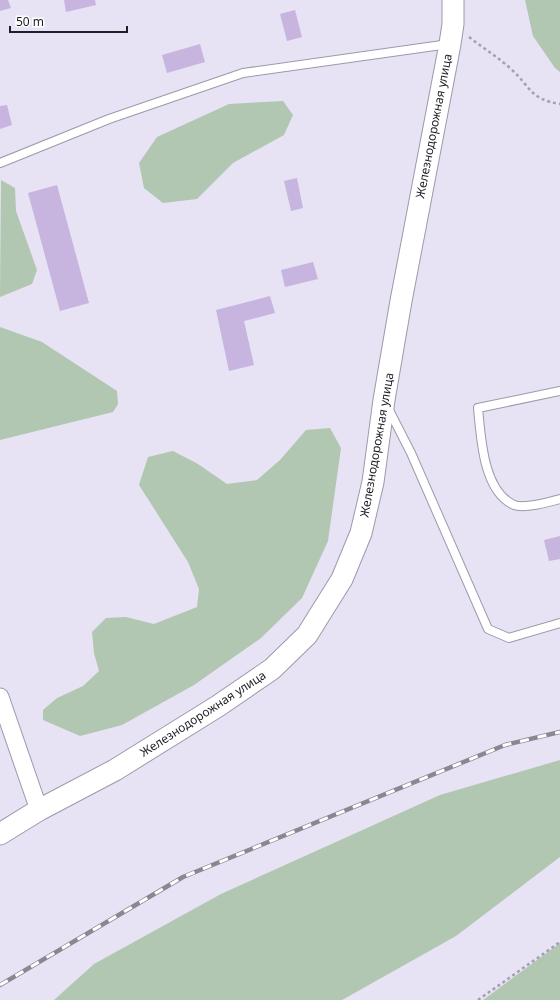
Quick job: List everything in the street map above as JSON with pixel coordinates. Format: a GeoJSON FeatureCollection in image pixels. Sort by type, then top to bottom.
{"type":"FeatureCollection","features":[{"type":"Feature","properties":{"kind":"street","name":"Железнодорожная улица"},"geometry":{"type":"LineString","coordinates":[[0,834],[39,810],[115,770],[218,706],[272,669],[307,635],[342,579],[361,533],[373,482],[384,400],[451,34],[453,0]]}},
{"type":"Feature","properties":{"kind":"street"},"geometry":{"type":"LineString","coordinates":[[0,697],[39,810]]}},
{"type":"Feature","properties":{"kind":"lane"},"geometry":{"type":"LineString","coordinates":[[0,163],[109,119],[243,73],[451,34]]}},
{"type":"Feature","properties":{"kind":"lane"},"geometry":{"type":"LineString","coordinates":[[560,391],[478,408],[483,455],[496,490],[515,505],[530,506],[560,499]]}},
{"type":"Feature","properties":{"kind":"lane"},"geometry":{"type":"LineString","coordinates":[[384,400],[411,452],[488,629],[509,638],[560,623]]}},
{"type":"Feature","properties":{"kind":"path"},"geometry":{"type":"LineString","coordinates":[[451,34],[512,70],[531,93],[545,102],[560,104]]}},
{"type":"Feature","properties":{"kind":"path"},"geometry":{"type":"LineString","coordinates":[[478,1000],[560,942]]}},
{"type":"Feature","properties":{"kind":"green space"},"geometry":{"type":"Polygon","coordinates":[[[525,0],[560,0],[560,72],[555,68],[533,36],[525,0]]]}},
{"type":"Feature","properties":{"kind":"green space"},"geometry":{"type":"Polygon","coordinates":[[[283,101],[293,115],[284,135],[233,163],[197,199],[163,203],[144,188],[139,163],[157,137],[229,104],[283,101]]]}},
{"type":"Feature","properties":{"kind":"green space"},"geometry":{"type":"Polygon","coordinates":[[[1,180],[15,188],[16,211],[37,270],[32,284],[0,297],[1,180]]]}},
{"type":"Feature","properties":{"kind":"green space"},"geometry":{"type":"Polygon","coordinates":[[[0,327],[42,342],[117,391],[118,404],[113,412],[0,440],[0,327]]]}},
{"type":"Feature","properties":{"kind":"green space"},"geometry":{"type":"Polygon","coordinates":[[[330,428],[341,448],[328,541],[302,598],[261,638],[194,685],[122,725],[80,736],[43,720],[43,710],[57,698],[83,686],[99,671],[94,653],[92,632],[106,618],[126,617],[154,624],[197,607],[199,589],[188,562],[139,485],[148,457],[173,451],[198,464],[227,484],[257,480],[280,460],[306,430],[330,428]]]}},
{"type":"Feature","properties":{"kind":"green space"},"geometry":{"type":"Polygon","coordinates":[[[560,760],[560,857],[456,936],[342,1000],[54,1000],[94,964],[221,894],[440,795],[560,760]]]}},
{"type":"Feature","properties":{"kind":"green space"},"geometry":{"type":"Polygon","coordinates":[[[560,943],[560,1000],[483,1000],[560,943]]]}},
{"type":"Feature","properties":{"kind":"building"},"geometry":{"type":"Polygon","coordinates":[[[0,0],[8,0],[11,8],[0,11],[0,0]]]}},
{"type":"Feature","properties":{"kind":"building"},"geometry":{"type":"Polygon","coordinates":[[[64,0],[95,0],[96,5],[66,12],[64,0]]]}},
{"type":"Feature","properties":{"kind":"building"},"geometry":{"type":"Polygon","coordinates":[[[295,10],[302,37],[287,41],[280,14],[295,10]]]}},
{"type":"Feature","properties":{"kind":"building"},"geometry":{"type":"Polygon","coordinates":[[[200,44],[205,62],[167,73],[162,55],[200,44]]]}},
{"type":"Feature","properties":{"kind":"building"},"geometry":{"type":"Polygon","coordinates":[[[7,105],[12,125],[0,129],[0,106],[7,105]]]}},
{"type":"Feature","properties":{"kind":"building"},"geometry":{"type":"Polygon","coordinates":[[[297,178],[303,208],[291,211],[284,181],[297,178]]]}},
{"type":"Feature","properties":{"kind":"building"},"geometry":{"type":"Polygon","coordinates":[[[57,185],[89,303],[60,311],[28,193],[57,185]]]}},
{"type":"Feature","properties":{"kind":"building"},"geometry":{"type":"Polygon","coordinates":[[[313,262],[318,279],[285,287],[281,270],[313,262]]]}},
{"type":"Feature","properties":{"kind":"building"},"geometry":{"type":"Polygon","coordinates":[[[270,296],[275,313],[244,321],[254,365],[229,371],[216,310],[270,296]]]}},
{"type":"Feature","properties":{"kind":"building"},"geometry":{"type":"Polygon","coordinates":[[[560,536],[560,559],[549,561],[544,540],[560,536]]]}},
{"type":"Feature","properties":{"kind":"railway"},"geometry":{"type":"LineString","coordinates":[[0,985],[183,877],[505,745],[560,732]]}}]}
